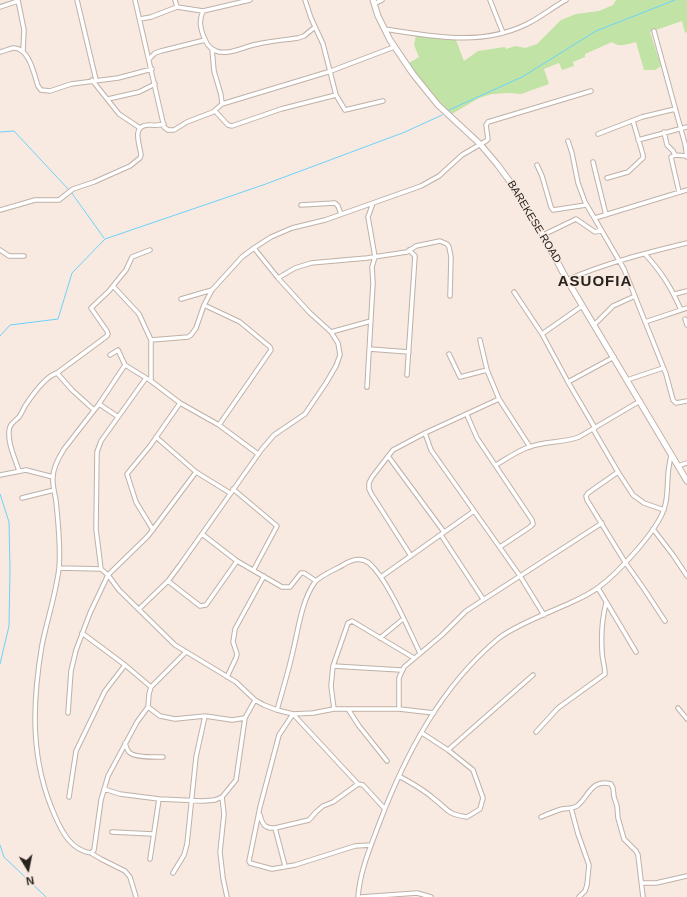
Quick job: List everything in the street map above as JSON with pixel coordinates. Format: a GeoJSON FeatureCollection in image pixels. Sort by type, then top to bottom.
{"type":"FeatureCollection","features":[{"type":"Feature","properties":{"kind":"main road","name":"BAREKESE ROAD"},"geometry":{"type":"LineString","coordinates":[[374,2],[384,29],[394,47],[427,93],[480,144],[504,172],[543,235],[582,306],[614,357],[687,481]]}},
{"type":"Feature","properties":{"kind":"street"},"geometry":{"type":"LineString","coordinates":[[77,0],[94,80],[119,114],[140,128]]}},
{"type":"Feature","properties":{"kind":"street"},"geometry":{"type":"LineString","coordinates":[[135,0],[166,129],[174,130],[187,122],[215,111],[222,104],[331,72],[394,47]]}},
{"type":"Feature","properties":{"kind":"street"},"geometry":{"type":"LineString","coordinates":[[175,0],[176,7]]}},
{"type":"Feature","properties":{"kind":"street"},"geometry":{"type":"LineString","coordinates":[[140,19],[151,17],[176,7],[203,11],[250,0]]}},
{"type":"Feature","properties":{"kind":"street"},"geometry":{"type":"LineString","coordinates":[[305,0],[323,44],[336,95],[341,105],[345,110],[347,110],[383,102]]}},
{"type":"Feature","properties":{"kind":"street"},"geometry":{"type":"LineString","coordinates":[[374,2],[382,0]]}},
{"type":"Feature","properties":{"kind":"street"},"geometry":{"type":"LineString","coordinates":[[490,0],[503,33]]}},
{"type":"Feature","properties":{"kind":"street"},"geometry":{"type":"LineString","coordinates":[[384,29],[450,39],[474,38],[503,33],[529,23],[566,0]]}},
{"type":"Feature","properties":{"kind":"street"},"geometry":{"type":"LineString","coordinates":[[0,7],[18,1],[24,30],[23,51]]}},
{"type":"Feature","properties":{"kind":"street"},"geometry":{"type":"LineString","coordinates":[[203,11],[200,22],[205,40],[208,46],[220,53],[258,44],[298,38],[304,36],[315,27]]}},
{"type":"Feature","properties":{"kind":"street"},"geometry":{"type":"LineString","coordinates":[[654,31],[687,156],[674,155]]}},
{"type":"Feature","properties":{"kind":"street"},"geometry":{"type":"LineString","coordinates":[[149,59],[155,53],[205,40]]}},
{"type":"Feature","properties":{"kind":"street"},"geometry":{"type":"LineString","coordinates":[[0,52],[12,48],[23,51],[41,90],[50,90],[94,80],[118,78],[152,69]]}},
{"type":"Feature","properties":{"kind":"street"},"geometry":{"type":"LineString","coordinates":[[212,49],[214,71],[222,104]]}},
{"type":"Feature","properties":{"kind":"street"},"geometry":{"type":"LineString","coordinates":[[108,100],[139,92],[155,84]]}},
{"type":"Feature","properties":{"kind":"street"},"geometry":{"type":"LineString","coordinates":[[151,340],[188,337],[191,335],[196,328],[204,305],[212,290],[242,257],[254,248],[286,230],[325,220],[421,186],[439,176],[462,155],[488,139],[486,125],[488,122],[590,91]]}},
{"type":"Feature","properties":{"kind":"street"},"geometry":{"type":"LineString","coordinates":[[215,111],[228,124],[235,125],[281,109],[336,95]]}},
{"type":"Feature","properties":{"kind":"street"},"geometry":{"type":"LineString","coordinates":[[598,134],[642,117],[675,109]]}},
{"type":"Feature","properties":{"kind":"street"},"geometry":{"type":"LineString","coordinates":[[607,178],[628,172],[641,161],[643,155],[633,121]]}},
{"type":"Feature","properties":{"kind":"street"},"geometry":{"type":"LineString","coordinates":[[0,210],[35,200],[59,200],[73,189],[94,182],[130,166],[141,156],[137,135],[140,128],[164,124]]}},
{"type":"Feature","properties":{"kind":"street"},"geometry":{"type":"LineString","coordinates":[[638,140],[687,126]]}},
{"type":"Feature","properties":{"kind":"street"},"geometry":{"type":"LineString","coordinates":[[664,132],[668,145],[674,155]]}},
{"type":"Feature","properties":{"kind":"street"},"geometry":{"type":"LineString","coordinates":[[568,141],[578,183],[586,205],[620,260],[646,322],[674,402],[680,403],[687,401]]}},
{"type":"Feature","properties":{"kind":"street"},"geometry":{"type":"LineString","coordinates":[[674,155],[670,158],[679,192]]}},
{"type":"Feature","properties":{"kind":"street"},"geometry":{"type":"LineString","coordinates":[[593,162],[606,215]]}},
{"type":"Feature","properties":{"kind":"street"},"geometry":{"type":"LineString","coordinates":[[536,165],[542,176],[553,210],[586,205]]}},
{"type":"Feature","properties":{"kind":"street"},"geometry":{"type":"LineString","coordinates":[[595,218],[687,190]]}},
{"type":"Feature","properties":{"kind":"street"},"geometry":{"type":"LineString","coordinates":[[301,204],[335,203],[338,206],[340,214]]}},
{"type":"Feature","properties":{"kind":"street"},"geometry":{"type":"LineString","coordinates":[[367,387],[373,283],[372,267],[375,257],[368,217],[373,203]]}},
{"type":"Feature","properties":{"kind":"street"},"geometry":{"type":"LineString","coordinates":[[543,235],[576,219],[595,232],[601,230]]}},
{"type":"Feature","properties":{"kind":"street"},"geometry":{"type":"LineString","coordinates":[[278,278],[295,268],[307,264],[407,252],[416,246],[440,241],[447,244],[451,257],[450,296]]}},
{"type":"Feature","properties":{"kind":"street"},"geometry":{"type":"LineString","coordinates":[[567,280],[595,268],[620,260],[687,244]]}},
{"type":"Feature","properties":{"kind":"street"},"geometry":{"type":"LineString","coordinates":[[139,609],[168,581],[258,454],[274,436],[305,414],[326,384],[339,360],[338,344],[331,332],[278,278],[254,248]]}},
{"type":"Feature","properties":{"kind":"street"},"geometry":{"type":"LineString","coordinates":[[0,250],[9,256],[24,256]]}},
{"type":"Feature","properties":{"kind":"street"},"geometry":{"type":"LineString","coordinates":[[19,471],[10,443],[8,432],[10,427],[49,377],[57,373],[107,336],[107,331],[91,308],[113,286],[126,270],[132,257],[150,250]]}},
{"type":"Feature","properties":{"kind":"street"},"geometry":{"type":"LineString","coordinates":[[407,375],[415,256],[409,250]]}},
{"type":"Feature","properties":{"kind":"street"},"geometry":{"type":"LineString","coordinates":[[645,254],[660,270],[675,294],[681,310]]}},
{"type":"Feature","properties":{"kind":"street"},"geometry":{"type":"LineString","coordinates":[[113,286],[139,314],[151,340],[151,381]]}},
{"type":"Feature","properties":{"kind":"street"},"geometry":{"type":"LineString","coordinates":[[181,299],[212,290]]}},
{"type":"Feature","properties":{"kind":"street"},"geometry":{"type":"LineString","coordinates":[[514,292],[542,334],[618,472],[633,495],[638,500],[650,506],[664,510]]}},
{"type":"Feature","properties":{"kind":"street"},"geometry":{"type":"LineString","coordinates":[[675,294],[687,292]]}},
{"type":"Feature","properties":{"kind":"street"},"geometry":{"type":"LineString","coordinates":[[594,325],[613,306],[635,296]]}},
{"type":"Feature","properties":{"kind":"street"},"geometry":{"type":"LineString","coordinates":[[204,305],[240,322],[270,346],[271,350],[219,425]]}},
{"type":"Feature","properties":{"kind":"street"},"geometry":{"type":"LineString","coordinates":[[542,334],[582,306]]}},
{"type":"Feature","properties":{"kind":"street"},"geometry":{"type":"LineString","coordinates":[[646,322],[687,308]]}},
{"type":"Feature","properties":{"kind":"street"},"geometry":{"type":"LineString","coordinates":[[685,319],[687,325]]}},
{"type":"Feature","properties":{"kind":"street"},"geometry":{"type":"LineString","coordinates":[[331,332],[371,322]]}},
{"type":"Feature","properties":{"kind":"street"},"geometry":{"type":"LineString","coordinates":[[480,340],[487,370],[499,399],[530,447]]}},
{"type":"Feature","properties":{"kind":"street"},"geometry":{"type":"LineString","coordinates":[[369,349],[409,352]]}},
{"type":"Feature","properties":{"kind":"street"},"geometry":{"type":"LineString","coordinates":[[110,355],[118,350],[125,365],[151,381],[180,402],[219,425],[258,454]]}},
{"type":"Feature","properties":{"kind":"street"},"geometry":{"type":"LineString","coordinates":[[448,354],[460,377],[487,370]]}},
{"type":"Feature","properties":{"kind":"street"},"geometry":{"type":"LineString","coordinates":[[568,382],[614,357]]}},
{"type":"Feature","properties":{"kind":"street"},"geometry":{"type":"LineString","coordinates":[[125,365],[99,404],[60,456],[53,477],[60,538],[59,568],[42,646],[38,674],[35,734],[37,758],[42,780],[48,800],[61,829],[70,842],[80,850],[91,853],[101,860],[125,871],[130,877],[136,897]]}},
{"type":"Feature","properties":{"kind":"street"},"geometry":{"type":"LineString","coordinates":[[627,380],[663,368]]}},
{"type":"Feature","properties":{"kind":"street"},"geometry":{"type":"LineString","coordinates":[[57,373],[72,390],[94,410]]}},
{"type":"Feature","properties":{"kind":"street"},"geometry":{"type":"LineString","coordinates":[[101,569],[96,529],[97,452],[101,441],[117,416],[146,378]]}},
{"type":"Feature","properties":{"kind":"street"},"geometry":{"type":"LineString","coordinates":[[411,556],[369,489],[369,483],[372,477],[393,450],[425,433],[499,399]]}},
{"type":"Feature","properties":{"kind":"street"},"geometry":{"type":"LineString","coordinates":[[496,465],[508,457],[530,447],[569,441],[579,437],[640,401]]}},
{"type":"Feature","properties":{"kind":"street"},"geometry":{"type":"LineString","coordinates":[[153,530],[136,502],[128,474],[180,402]]}},
{"type":"Feature","properties":{"kind":"street"},"geometry":{"type":"LineString","coordinates":[[99,404],[117,416]]}},
{"type":"Feature","properties":{"kind":"street"},"geometry":{"type":"LineString","coordinates":[[466,415],[477,438],[530,514],[533,524],[500,547]]}},
{"type":"Feature","properties":{"kind":"street"},"geometry":{"type":"LineString","coordinates":[[425,433],[431,450],[520,576],[544,615]]}},
{"type":"Feature","properties":{"kind":"street"},"geometry":{"type":"LineString","coordinates":[[156,437],[196,472],[230,493]]}},
{"type":"Feature","properties":{"kind":"street"},"geometry":{"type":"LineString","coordinates":[[431,897],[417,893],[359,897],[363,869],[384,808],[422,732],[464,672],[500,638],[514,629],[598,588],[625,562],[653,529],[664,510],[667,500],[668,474],[671,455]]}},
{"type":"Feature","properties":{"kind":"street"},"geometry":{"type":"LineString","coordinates":[[388,456],[443,533],[483,599]]}},
{"type":"Feature","properties":{"kind":"street"},"geometry":{"type":"LineString","coordinates":[[678,466],[687,463]]}},
{"type":"Feature","properties":{"kind":"street"},"geometry":{"type":"LineString","coordinates":[[0,475],[19,471],[31,471],[53,477]]}},
{"type":"Feature","properties":{"kind":"street"},"geometry":{"type":"LineString","coordinates":[[68,713],[71,671],[76,650],[90,613],[108,575],[148,536],[196,472]]}},
{"type":"Feature","properties":{"kind":"street"},"geometry":{"type":"LineString","coordinates":[[618,472],[588,492],[586,496],[587,500],[625,562],[665,621]]}},
{"type":"Feature","properties":{"kind":"street"},"geometry":{"type":"LineString","coordinates":[[234,489],[277,526],[254,569]]}},
{"type":"Feature","properties":{"kind":"street"},"geometry":{"type":"LineString","coordinates":[[22,498],[54,490]]}},
{"type":"Feature","properties":{"kind":"street"},"geometry":{"type":"LineString","coordinates":[[381,577],[474,511]]}},
{"type":"Feature","properties":{"kind":"street"},"geometry":{"type":"LineString","coordinates":[[399,709],[399,678],[402,670],[414,658],[466,611],[602,523]]}},
{"type":"Feature","properties":{"kind":"street"},"geometry":{"type":"LineString","coordinates":[[653,529],[673,554],[687,576]]}},
{"type":"Feature","properties":{"kind":"street"},"geometry":{"type":"LineString","coordinates":[[202,534],[237,561],[254,569],[282,587],[290,587],[301,573],[304,573],[316,580]]}},
{"type":"Feature","properties":{"kind":"street"},"geometry":{"type":"LineString","coordinates":[[277,710],[309,591],[316,580],[348,562],[363,560],[368,563],[381,577],[420,653]]}},
{"type":"Feature","properties":{"kind":"street"},"geometry":{"type":"LineString","coordinates":[[168,581],[200,606],[203,606],[206,605],[237,561]]}},
{"type":"Feature","properties":{"kind":"street"},"geometry":{"type":"LineString","coordinates":[[59,568],[101,569],[108,575],[119,590],[168,639],[186,652],[236,682],[255,700],[277,710],[293,714],[313,713],[334,709],[399,709],[434,713]]}},
{"type":"Feature","properties":{"kind":"street"},"geometry":{"type":"LineString","coordinates":[[227,677],[237,654],[233,642],[235,628],[264,576]]}},
{"type":"Feature","properties":{"kind":"street"},"geometry":{"type":"LineString","coordinates":[[598,588],[636,652]]}},
{"type":"Feature","properties":{"kind":"street"},"geometry":{"type":"LineString","coordinates":[[536,732],[558,708],[605,674],[602,658],[601,635],[606,603]]}},
{"type":"Feature","properties":{"kind":"street"},"geometry":{"type":"LineString","coordinates":[[380,638],[403,619]]}},
{"type":"Feature","properties":{"kind":"street"},"geometry":{"type":"LineString","coordinates":[[334,709],[331,686],[333,666],[350,621],[414,658]]}},
{"type":"Feature","properties":{"kind":"street"},"geometry":{"type":"LineString","coordinates":[[82,633],[125,665],[151,687]]}},
{"type":"Feature","properties":{"kind":"street"},"geometry":{"type":"LineString","coordinates":[[91,853],[94,850],[101,800],[108,776],[136,722],[148,707],[151,687],[186,652]]}},
{"type":"Feature","properties":{"kind":"street"},"geometry":{"type":"LineString","coordinates":[[69,797],[76,750],[105,691],[125,665]]}},
{"type":"Feature","properties":{"kind":"street"},"geometry":{"type":"LineString","coordinates":[[333,666],[402,670]]}},
{"type":"Feature","properties":{"kind":"street"},"geometry":{"type":"LineString","coordinates":[[448,750],[533,675]]}},
{"type":"Feature","properties":{"kind":"street"},"geometry":{"type":"LineString","coordinates":[[104,789],[120,794],[159,799],[215,800],[222,797],[236,780],[244,718],[255,700]]}},
{"type":"Feature","properties":{"kind":"street"},"geometry":{"type":"LineString","coordinates":[[148,707],[160,716],[176,719],[205,716],[232,720],[244,718]]}},
{"type":"Feature","properties":{"kind":"street"},"geometry":{"type":"LineString","coordinates":[[678,708],[687,719]]}},
{"type":"Feature","properties":{"kind":"street"},"geometry":{"type":"LineString","coordinates":[[348,709],[359,726],[387,761]]}},
{"type":"Feature","properties":{"kind":"street"},"geometry":{"type":"LineString","coordinates":[[293,714],[358,784],[363,785],[384,808]]}},
{"type":"Feature","properties":{"kind":"street"},"geometry":{"type":"LineString","coordinates":[[293,714],[279,735],[249,861],[250,863],[272,869],[295,865],[355,846],[371,845]]}},
{"type":"Feature","properties":{"kind":"street"},"geometry":{"type":"LineString","coordinates":[[173,873],[184,855],[187,844],[196,756],[205,716]]}},
{"type":"Feature","properties":{"kind":"street"},"geometry":{"type":"LineString","coordinates":[[400,776],[434,798],[444,809],[454,815],[467,817],[480,809],[483,798],[475,773],[448,750],[422,732]]}},
{"type":"Feature","properties":{"kind":"street"},"geometry":{"type":"LineString","coordinates":[[125,743],[129,752],[137,756],[163,758]]}},
{"type":"Feature","properties":{"kind":"street"},"geometry":{"type":"LineString","coordinates":[[541,817],[558,810],[571,808],[578,805],[588,791],[594,787],[604,783],[611,784],[624,839],[638,855],[643,897]]}},
{"type":"Feature","properties":{"kind":"street"},"geometry":{"type":"LineString","coordinates":[[260,813],[263,824],[266,827],[275,828],[309,820],[323,806],[339,798],[358,784]]}},
{"type":"Feature","properties":{"kind":"street"},"geometry":{"type":"LineString","coordinates":[[222,797],[224,814],[220,852],[227,897]]}},
{"type":"Feature","properties":{"kind":"street"},"geometry":{"type":"LineString","coordinates":[[150,858],[159,799]]}},
{"type":"Feature","properties":{"kind":"street"},"geometry":{"type":"LineString","coordinates":[[571,808],[590,869],[584,891],[579,897]]}},
{"type":"Feature","properties":{"kind":"street"},"geometry":{"type":"LineString","coordinates":[[275,828],[285,866]]}},
{"type":"Feature","properties":{"kind":"street"},"geometry":{"type":"LineString","coordinates":[[112,832],[153,834]]}},
{"type":"Feature","properties":{"kind":"street"},"geometry":{"type":"LineString","coordinates":[[642,883],[656,883],[687,876]]}},
{"type":"Feature","properties":{"kind":"green space"},"geometry":{"type":"Polygon","coordinates":[[[616,0],[687,0],[687,32],[685,33],[682,21],[650,32],[661,66],[655,70],[644,70],[636,42],[618,45],[612,42],[585,54],[585,57],[573,62],[574,66],[562,70],[559,63],[544,69],[549,84],[521,94],[492,94],[479,98],[452,114],[429,90],[409,63],[419,57],[414,45],[416,35],[438,39],[456,40],[464,61],[478,51],[505,47],[506,49],[516,46],[525,48],[537,44],[561,20],[576,14],[599,11],[613,5],[616,0]]]}},
{"type":"Feature","properties":{"kind":"waterway"},"geometry":{"type":"LineString","coordinates":[[449,110],[522,77],[596,31],[675,0]]}},
{"type":"Feature","properties":{"kind":"waterway"},"geometry":{"type":"LineString","coordinates":[[0,336],[10,325],[58,319],[72,273],[105,239],[263,185],[405,132],[442,115]]}},
{"type":"Feature","properties":{"kind":"waterway"},"geometry":{"type":"LineString","coordinates":[[0,132],[14,131],[69,190]]}},
{"type":"Feature","properties":{"kind":"waterway"},"geometry":{"type":"LineString","coordinates":[[71,192],[104,238]]}},
{"type":"Feature","properties":{"kind":"waterway"},"geometry":{"type":"LineString","coordinates":[[0,494],[9,522],[10,570],[9,626],[0,664]]}},
{"type":"Feature","properties":{"kind":"waterway"},"geometry":{"type":"LineString","coordinates":[[0,845],[4,857],[46,897]]}},
{"type":"Feature","properties":{"kind":"district","name":"ASUOFIA"},"geometry":{"type":"Point","coordinates":[595,282]}}]}
